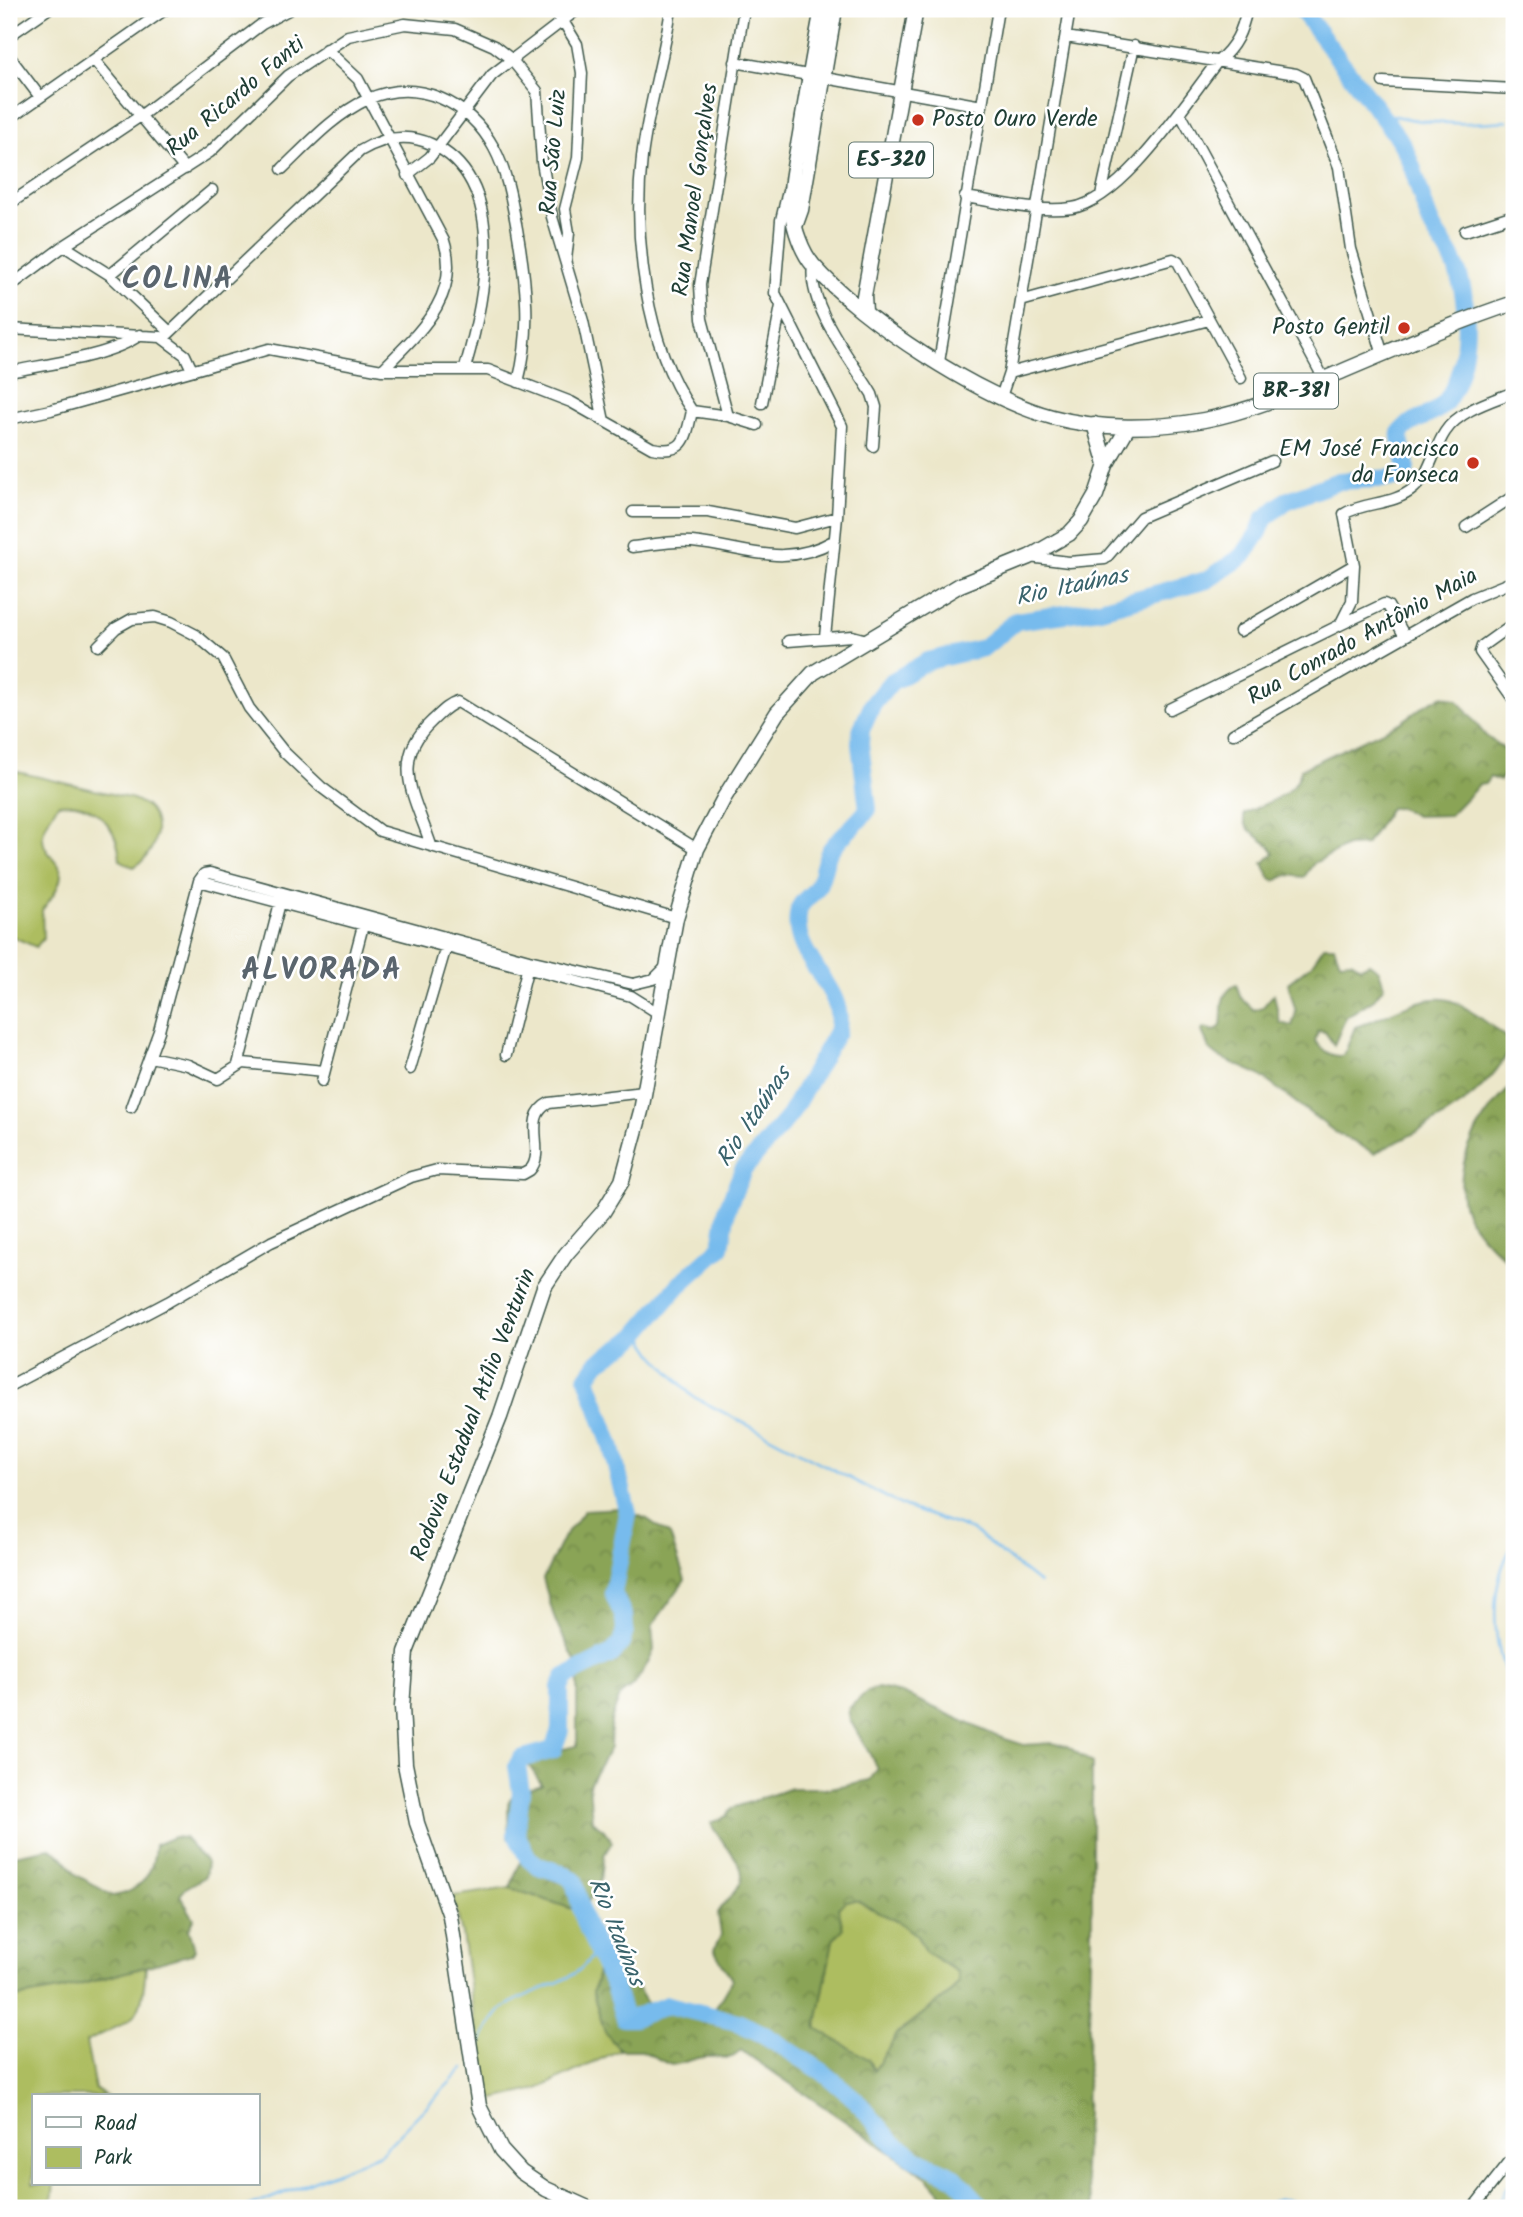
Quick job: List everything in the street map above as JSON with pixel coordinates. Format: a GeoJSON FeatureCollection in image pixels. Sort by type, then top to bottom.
{"type":"FeatureCollection","features":[{"type":"Feature","properties":{"kind":"main road"},"geometry":{"type":"LineString","coordinates":[[822,9],[817,74],[792,211],[802,248],[813,265],[864,310],[939,362],[1001,397],[1052,417],[1094,424],[1106,465]]}},
{"type":"Feature","properties":{"kind":"main road"},"geometry":{"type":"LineString","coordinates":[[817,74],[835,9]]}},
{"type":"Feature","properties":{"kind":"main road","name":"ES-320"},"geometry":{"type":"LineString","coordinates":[[864,310],[916,9]]}},
{"type":"Feature","properties":{"kind":"main road"},"geometry":{"type":"LineString","coordinates":[[869,278],[873,306],[891,330]]}},
{"type":"Feature","properties":{"kind":"main road","name":"BR-381"},"geometry":{"type":"LineString","coordinates":[[1094,424],[1128,427],[1205,420],[1264,403],[1455,324],[1514,303]]}},
{"type":"Feature","properties":{"kind":"main road","name":"Rodovia Estadual Atílio Venturin"},"geometry":{"type":"LineString","coordinates":[[588,2208],[546,2189],[515,2166],[495,2140],[479,2106],[450,1916],[411,1803],[405,1764],[403,1667],[415,1622],[500,1417],[544,1287],[566,1254],[614,1197],[631,1155],[676,918],[697,849],[738,776],[798,686],[834,658],[960,584],[1054,544],[1081,521],[1096,495],[1106,465],[1128,427]]}},
{"type":"Feature","properties":{"kind":"street"},"geometry":{"type":"LineString","coordinates":[[9,36],[48,9]]}},
{"type":"Feature","properties":{"kind":"street"},"geometry":{"type":"LineString","coordinates":[[9,119],[166,9]]}},
{"type":"Feature","properties":{"kind":"street"},"geometry":{"type":"LineString","coordinates":[[9,204],[139,117],[262,24],[290,9]]}},
{"type":"Feature","properties":{"kind":"street","name":"Rua São Luiz"},"geometry":{"type":"LineString","coordinates":[[551,9],[563,21],[577,44],[583,92],[577,166],[566,199],[569,241],[565,266]]}},
{"type":"Feature","properties":{"kind":"street"},"geometry":{"type":"LineString","coordinates":[[407,175],[425,162],[492,75],[578,9]]}},
{"type":"Feature","properties":{"kind":"street"},"geometry":{"type":"LineString","coordinates":[[9,419],[51,410],[269,349],[382,370],[488,370],[565,399],[652,448],[671,450],[683,442],[692,411],[658,336],[645,268],[640,179],[646,133],[671,9]]}},
{"type":"Feature","properties":{"kind":"street","name":"Rua Manoel Gonçalves"},"geometry":{"type":"LineString","coordinates":[[727,415],[702,319],[700,285],[744,9]]}},
{"type":"Feature","properties":{"kind":"street"},"geometry":{"type":"LineString","coordinates":[[939,362],[998,9]]}},
{"type":"Feature","properties":{"kind":"street"},"geometry":{"type":"LineString","coordinates":[[1001,397],[1009,373],[1070,9]]}},
{"type":"Feature","properties":{"kind":"street"},"geometry":{"type":"LineString","coordinates":[[965,197],[1036,207],[1071,208],[1101,195],[1131,169],[1180,113],[1238,39],[1247,9]]}},
{"type":"Feature","properties":{"kind":"street"},"geometry":{"type":"LineString","coordinates":[[1506,9],[1514,17]]}},
{"type":"Feature","properties":{"kind":"street","name":"Rua Ricardo Fanti"},"geometry":{"type":"LineString","coordinates":[[9,288],[64,246],[210,152],[288,76],[326,49],[361,30],[405,24],[430,25],[477,37],[511,59],[533,83],[540,100],[542,162],[565,266],[586,333],[604,421]]}},
{"type":"Feature","properties":{"kind":"street"},"geometry":{"type":"LineString","coordinates":[[1066,37],[1296,74],[1309,86],[1339,167],[1349,241],[1383,355]]}},
{"type":"Feature","properties":{"kind":"street"},"geometry":{"type":"LineString","coordinates":[[1101,195],[1134,46]]}},
{"type":"Feature","properties":{"kind":"street"},"geometry":{"type":"LineString","coordinates":[[326,49],[353,73],[370,99],[387,138],[444,241],[449,275],[431,318],[382,370]]}},
{"type":"Feature","properties":{"kind":"street"},"geometry":{"type":"LineString","coordinates":[[9,56],[40,97]]}},
{"type":"Feature","properties":{"kind":"street"},"geometry":{"type":"LineString","coordinates":[[94,60],[185,169]]}},
{"type":"Feature","properties":{"kind":"street"},"geometry":{"type":"LineString","coordinates":[[735,62],[817,74],[982,106]]}},
{"type":"Feature","properties":{"kind":"street"},"geometry":{"type":"LineString","coordinates":[[1383,82],[1514,89]]}},
{"type":"Feature","properties":{"kind":"street"},"geometry":{"type":"LineString","coordinates":[[282,169],[335,119],[370,99],[401,90],[415,91],[443,98],[462,111],[483,130],[494,149],[504,172],[515,219],[528,311],[526,345],[518,382]]}},
{"type":"Feature","properties":{"kind":"street"},"geometry":{"type":"LineString","coordinates":[[1180,113],[1324,379]]}},
{"type":"Feature","properties":{"kind":"street"},"geometry":{"type":"LineString","coordinates":[[9,329],[167,335],[360,151],[387,138],[416,139],[437,147],[458,162],[472,184],[487,253],[482,303],[465,368]]}},
{"type":"Feature","properties":{"kind":"street"},"geometry":{"type":"LineString","coordinates":[[799,181],[785,200],[775,293],[842,426],[837,517],[827,593],[825,637]]}},
{"type":"Feature","properties":{"kind":"street"},"geometry":{"type":"LineString","coordinates":[[110,275],[212,190]]}},
{"type":"Feature","properties":{"kind":"street"},"geometry":{"type":"LineString","coordinates":[[1465,231],[1514,215]]}},
{"type":"Feature","properties":{"kind":"street"},"geometry":{"type":"LineString","coordinates":[[64,246],[110,275],[185,355],[192,370]]}},
{"type":"Feature","properties":{"kind":"street"},"geometry":{"type":"LineString","coordinates":[[1021,301],[1167,259],[1178,262],[1241,378]]}},
{"type":"Feature","properties":{"kind":"street"},"geometry":{"type":"LineString","coordinates":[[813,265],[812,279],[818,303],[874,400],[876,420],[873,446]]}},
{"type":"Feature","properties":{"kind":"street"},"geometry":{"type":"LineString","coordinates":[[762,402],[780,306]]}},
{"type":"Feature","properties":{"kind":"street"},"geometry":{"type":"LineString","coordinates":[[1009,373],[1209,320]]}},
{"type":"Feature","properties":{"kind":"street"},"geometry":{"type":"LineString","coordinates":[[9,372],[80,357],[140,335]]}},
{"type":"Feature","properties":{"kind":"street"},"geometry":{"type":"LineString","coordinates":[[1340,625],[1352,601],[1354,565],[1344,514],[1392,501],[1415,487],[1426,473],[1445,431],[1451,425],[1482,405],[1514,392]]}},
{"type":"Feature","properties":{"kind":"street"},"geometry":{"type":"LineString","coordinates":[[692,411],[727,415],[757,425]]}},
{"type":"Feature","properties":{"kind":"street"},"geometry":{"type":"LineString","coordinates":[[1028,556],[1069,562],[1105,559],[1141,517],[1272,461]]}},
{"type":"Feature","properties":{"kind":"street"},"geometry":{"type":"LineString","coordinates":[[1466,527],[1514,496]]}},
{"type":"Feature","properties":{"kind":"street"},"geometry":{"type":"LineString","coordinates":[[633,512],[708,512],[795,528],[837,517]]}},
{"type":"Feature","properties":{"kind":"street"},"geometry":{"type":"LineString","coordinates":[[632,547],[681,541],[753,554],[792,556],[821,548],[835,540]]}},
{"type":"Feature","properties":{"kind":"street"},"geometry":{"type":"LineString","coordinates":[[1240,631],[1354,565]]}},
{"type":"Feature","properties":{"kind":"street","name":"Rua Conrado Antônio Maia"},"geometry":{"type":"LineString","coordinates":[[1233,734],[1404,635],[1472,598],[1514,581]]}},
{"type":"Feature","properties":{"kind":"street"},"geometry":{"type":"LineString","coordinates":[[1170,709],[1384,604],[1388,606],[1404,635]]}},
{"type":"Feature","properties":{"kind":"street"},"geometry":{"type":"LineString","coordinates":[[99,646],[116,628],[144,617],[171,622],[196,635],[223,658],[249,708],[270,736],[321,788],[380,831],[676,918]]}},
{"type":"Feature","properties":{"kind":"street"},"geometry":{"type":"LineString","coordinates":[[1513,699],[1480,652],[1482,646],[1514,623]]}},
{"type":"Feature","properties":{"kind":"street"},"geometry":{"type":"LineString","coordinates":[[788,641],[825,637],[867,640]]}},
{"type":"Feature","properties":{"kind":"street"},"geometry":{"type":"LineString","coordinates":[[431,845],[410,781],[409,753],[418,734],[448,707],[458,702],[697,849]]}},
{"type":"Feature","properties":{"kind":"street"},"geometry":{"type":"LineString","coordinates":[[131,1107],[150,1058],[199,881],[204,874],[210,873],[282,898],[447,942],[631,996],[658,1013]]}},
{"type":"Feature","properties":{"kind":"street"},"geometry":{"type":"LineString","coordinates":[[150,1058],[188,1065],[218,1079],[238,1065],[282,898]]}},
{"type":"Feature","properties":{"kind":"street"},"geometry":{"type":"LineString","coordinates":[[238,1065],[323,1076],[364,919]]}},
{"type":"Feature","properties":{"kind":"street"},"geometry":{"type":"LineString","coordinates":[[410,1069],[447,942]]}},
{"type":"Feature","properties":{"kind":"street"},"geometry":{"type":"LineString","coordinates":[[528,965],[634,984],[654,979],[665,968]]}},
{"type":"Feature","properties":{"kind":"street"},"geometry":{"type":"LineString","coordinates":[[506,1055],[528,965]]}},
{"type":"Feature","properties":{"kind":"street"},"geometry":{"type":"LineString","coordinates":[[9,1385],[168,1302],[271,1242],[411,1177],[437,1170],[523,1174],[530,1170],[536,1157],[535,1119],[542,1106],[549,1103],[617,1098],[644,1092]]}},
{"type":"Feature","properties":{"kind":"street"},"geometry":{"type":"LineString","coordinates":[[617,1098],[641,1111]]}},
{"type":"Feature","properties":{"kind":"street"},"geometry":{"type":"LineString","coordinates":[[1473,2208],[1514,2157]]}},
{"type":"Feature","properties":{"kind":"green space"},"geometry":{"type":"Polygon","coordinates":[[[1443,696],[1458,701],[1486,736],[1514,756],[1500,781],[1490,777],[1450,815],[1416,816],[1398,807],[1390,808],[1366,845],[1347,846],[1314,863],[1304,877],[1288,875],[1275,881],[1270,879],[1263,863],[1274,853],[1267,843],[1247,827],[1244,814],[1287,792],[1298,778],[1301,769],[1400,723],[1443,696]]]}},
{"type":"Feature","properties":{"kind":"green space"},"geometry":{"type":"Polygon","coordinates":[[[9,770],[133,799],[148,808],[156,824],[151,849],[140,863],[133,867],[120,860],[115,836],[102,818],[83,806],[58,804],[43,835],[44,845],[61,871],[60,881],[42,910],[43,939],[36,947],[9,935],[9,770]]]}},
{"type":"Feature","properties":{"kind":"green space"},"geometry":{"type":"Polygon","coordinates":[[[1324,946],[1334,946],[1340,962],[1351,961],[1361,967],[1369,963],[1379,970],[1384,986],[1374,999],[1346,1017],[1334,1045],[1325,1032],[1318,1031],[1315,1041],[1328,1053],[1344,1055],[1355,1027],[1410,1004],[1444,999],[1461,1005],[1480,1017],[1513,1043],[1502,1063],[1472,1096],[1454,1110],[1374,1153],[1335,1132],[1258,1074],[1219,1057],[1209,1049],[1202,1031],[1204,1028],[1215,1031],[1221,1026],[1222,1003],[1226,993],[1236,984],[1241,998],[1254,1010],[1263,1007],[1274,994],[1280,1023],[1292,1026],[1296,1012],[1288,983],[1311,965],[1324,946]]]}},
{"type":"Feature","properties":{"kind":"green space"},"geometry":{"type":"Polygon","coordinates":[[[1514,1084],[1514,1266],[1470,1220],[1463,1204],[1461,1187],[1466,1154],[1473,1138],[1491,1109],[1514,1084]]]}},
{"type":"Feature","properties":{"kind":"green space"},"geometry":{"type":"Polygon","coordinates":[[[620,1508],[647,1519],[670,1535],[685,1580],[652,1626],[654,1650],[634,1685],[620,1695],[611,1721],[610,1748],[589,1784],[592,1821],[604,1830],[612,1842],[604,1855],[601,1880],[582,1912],[510,1888],[523,1855],[517,1843],[508,1837],[508,1806],[509,1800],[518,1793],[542,1785],[524,1758],[577,1746],[577,1665],[555,1620],[543,1579],[564,1536],[585,1510],[620,1508]]]}},
{"type":"Feature","properties":{"kind":"green space"},"geometry":{"type":"Polygon","coordinates":[[[878,1688],[902,1693],[996,1736],[1024,1745],[1052,1743],[1067,1746],[1092,1763],[1092,1936],[1084,2170],[1093,2208],[954,2208],[928,2178],[741,2050],[733,2057],[705,2057],[671,2065],[640,2050],[620,2050],[605,2032],[593,1992],[598,1974],[612,1973],[629,1978],[656,2014],[684,2009],[700,2015],[713,2012],[732,1980],[714,1950],[721,1935],[718,1913],[739,1885],[742,1874],[736,1859],[711,1823],[727,1816],[732,1808],[792,1788],[830,1788],[870,1780],[878,1768],[850,1720],[848,1709],[868,1691],[878,1688]],[[846,1901],[838,1908],[843,1929],[833,1940],[816,2028],[868,2059],[874,2071],[898,2033],[950,1993],[959,1982],[957,1972],[925,1951],[917,1936],[902,1924],[858,1901],[846,1901]]]}},
{"type":"Feature","properties":{"kind":"green space"},"geometry":{"type":"Polygon","coordinates":[[[174,1837],[184,1838],[207,1863],[205,1877],[186,1888],[180,1895],[194,1919],[189,1929],[195,1949],[192,1954],[64,1989],[9,1999],[9,1856],[49,1848],[63,1857],[77,1875],[113,1896],[131,1890],[144,1880],[152,1864],[155,1845],[174,1837]]]}},
{"type":"Feature","properties":{"kind":"green space"},"geometry":{"type":"Polygon","coordinates":[[[510,1888],[582,1912],[599,1966],[593,1992],[595,2000],[605,2032],[620,2050],[538,2089],[486,2101],[462,1934],[453,1896],[510,1888]]]}},
{"type":"Feature","properties":{"kind":"green space"},"geometry":{"type":"Polygon","coordinates":[[[846,1901],[858,1901],[902,1924],[917,1936],[925,1951],[957,1972],[959,1982],[950,1993],[898,2033],[874,2071],[867,2060],[816,2029],[833,1940],[843,1929],[838,1908],[846,1901]]]}},
{"type":"Feature","properties":{"kind":"green space"},"geometry":{"type":"Polygon","coordinates":[[[146,1967],[138,2010],[125,2023],[86,2042],[95,2089],[103,2094],[32,2094],[32,2186],[54,2186],[51,2208],[9,2208],[9,1999],[64,1989],[146,1967]]]}},
{"type":"Feature","properties":{"kind":"waterway","name":"Rio Itaúnas"},"geometry":{"type":"LineString","coordinates":[[983,2208],[955,2177],[916,2159],[893,2143],[856,2100],[823,2072],[763,2034],[737,2022],[668,2005],[633,2018],[624,2018],[614,1986],[584,1921],[574,1881],[566,1875],[539,1866],[528,1858],[516,1834],[521,1792],[517,1766],[521,1759],[553,1750],[560,1730],[560,1687],[565,1677],[612,1654],[621,1643],[625,1631],[624,1617],[613,1593],[628,1514],[611,1445],[587,1378],[598,1362],[633,1339],[679,1285],[721,1247],[727,1209],[743,1170],[789,1116],[837,1032],[839,1016],[835,1000],[802,943],[798,927],[799,909],[819,884],[831,849],[868,809],[860,744],[861,730],[873,704],[891,682],[928,661],[983,648],[1016,621],[1100,609],[1207,580],[1243,556],[1264,519],[1286,501],[1339,481],[1395,478],[1405,472],[1406,467],[1400,433],[1411,423],[1442,406],[1455,385],[1461,368],[1466,331],[1463,294],[1453,260],[1431,224],[1409,159],[1399,139],[1301,9]]}},
{"type":"Feature","properties":{"kind":"waterway"},"geometry":{"type":"LineString","coordinates":[[1377,111],[1442,123],[1507,121]]}},
{"type":"Feature","properties":{"kind":"waterway"},"geometry":{"type":"LineString","coordinates":[[643,1328],[646,1343],[654,1355],[692,1396],[905,1507],[972,1530],[1039,1583]]}},
{"type":"Feature","properties":{"kind":"waterway"},"geometry":{"type":"LineString","coordinates":[[1514,1543],[1499,1578],[1495,1617],[1500,1656],[1514,1692]]}},
{"type":"Feature","properties":{"kind":"waterway"},"geometry":{"type":"LineString","coordinates":[[477,2049],[490,2025],[503,2009],[581,1969],[596,1947]]}},
{"type":"Feature","properties":{"kind":"waterway"},"geometry":{"type":"LineString","coordinates":[[247,2208],[380,2154],[464,2068]]}},
{"type":"Feature","properties":{"kind":"waterway"},"geometry":{"type":"LineString","coordinates":[[1496,2208],[1514,2174]]}},
{"type":"Feature","properties":{"kind":"waterway"},"geometry":{"type":"LineString","coordinates":[[1259,2208],[1280,2199],[1290,2201],[1301,2208]]}},
{"type":"Feature","properties":{"kind":"place","name":"Posto Ouro Verde"},"geometry":{"type":"Point","coordinates":[918,120]}},
{"type":"Feature","properties":{"kind":"place","name":"Posto Gentil"},"geometry":{"type":"Point","coordinates":[1404,328]}},
{"type":"Feature","properties":{"kind":"place","name":"EM José Francisco da Fonseca"},"geometry":{"type":"Point","coordinates":[1473,463]}},
{"type":"Feature","properties":{"kind":"district","name":"COLINA"},"geometry":{"type":"Point","coordinates":[178,280]}},
{"type":"Feature","properties":{"kind":"district","name":"ALVORADA"},"geometry":{"type":"Point","coordinates":[322,971]}}]}
